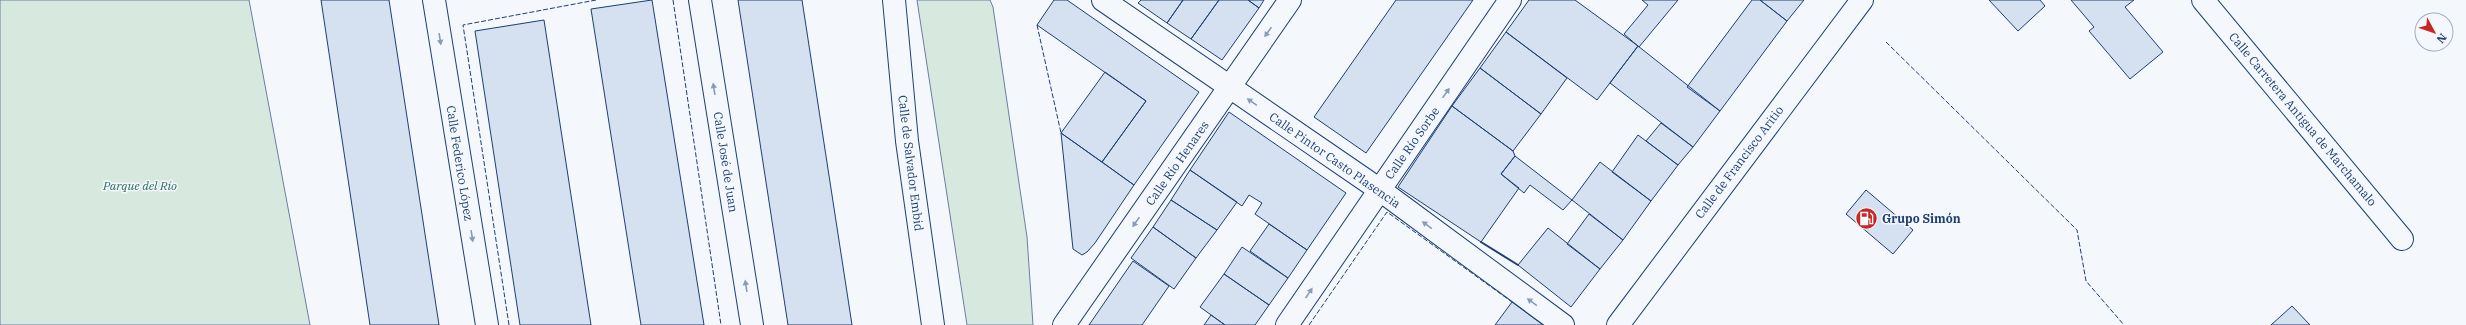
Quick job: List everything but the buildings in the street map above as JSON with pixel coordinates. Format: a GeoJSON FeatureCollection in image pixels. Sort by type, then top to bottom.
{"type":"FeatureCollection","features":[{"type":"Feature","properties":{"kind":"street","name":"Calle Federico López"},"geometry":{"type":"LineString","coordinates":[[434,0],[487,325]]}},
{"type":"Feature","properties":{"kind":"street","name":"Calle José de Juan"},"geometry":{"type":"LineString","coordinates":[[700,0],[752,325]]}},
{"type":"Feature","properties":{"kind":"street","name":"Calle de Salvador Embid"},"geometry":{"type":"LineString","coordinates":[[894,0],[907,141],[933,325]]}},
{"type":"Feature","properties":{"kind":"street","name":"Calle Pintor Casto Plasencia"},"geometry":{"type":"LineString","coordinates":[[1103,0],[1380,190],[1563,325]]}},
{"type":"Feature","properties":{"kind":"street","name":"Calle Río Henares"},"geometry":{"type":"LineString","coordinates":[[1064,325],[1290,0]]}},
{"type":"Feature","properties":{"kind":"street","name":"Calle Río Sorbe"},"geometry":{"type":"LineString","coordinates":[[1287,325],[1510,0]]}},
{"type":"Feature","properties":{"kind":"street","name":"Calle de Francisco Aritio"},"geometry":{"type":"LineString","coordinates":[[1618,325],[1862,0]]}},
{"type":"Feature","properties":{"kind":"street","name":"Calle Carretera Antigua de Marchamalo"},"geometry":{"type":"LineString","coordinates":[[2203,0],[2402,239]]}},
{"type":"Feature","properties":{"kind":"green space","name":"Parque del Río"},"geometry":{"type":"Polygon","coordinates":[[[0,0],[249,0],[310,325],[0,325],[0,0]]]}},
{"type":"Feature","properties":{"kind":"green space"},"geometry":{"type":"Polygon","coordinates":[[[917,0],[990,0],[993,7],[1027,237],[1033,325],[967,325],[917,0]]]}},
{"type":"Feature","properties":{"kind":"fence"},"geometry":{"type":"LineString","coordinates":[[509,325],[463,25],[596,0]]}},
{"type":"Feature","properties":{"kind":"fence"},"geometry":{"type":"LineString","coordinates":[[673,0],[721,325]]}},
{"type":"Feature","properties":{"kind":"fence"},"geometry":{"type":"LineString","coordinates":[[1037,25],[1061,133]]}},
{"type":"Feature","properties":{"kind":"fence"},"geometry":{"type":"LineString","coordinates":[[1886,42],[2077,230],[2086,281],[2124,325]]}},
{"type":"Feature","properties":{"kind":"fence"},"geometry":{"type":"LineString","coordinates":[[1309,325],[1387,212],[1512,302]]}},
{"type":"Feature","properties":{"kind":"wall"},"geometry":{"type":"LineString","coordinates":[[1481,242],[1518,265]]}},
{"type":"Feature","properties":{"kind":"place","name":"Grupo Simón"},"geometry":{"type":"Point","coordinates":[1866,218]}}]}
